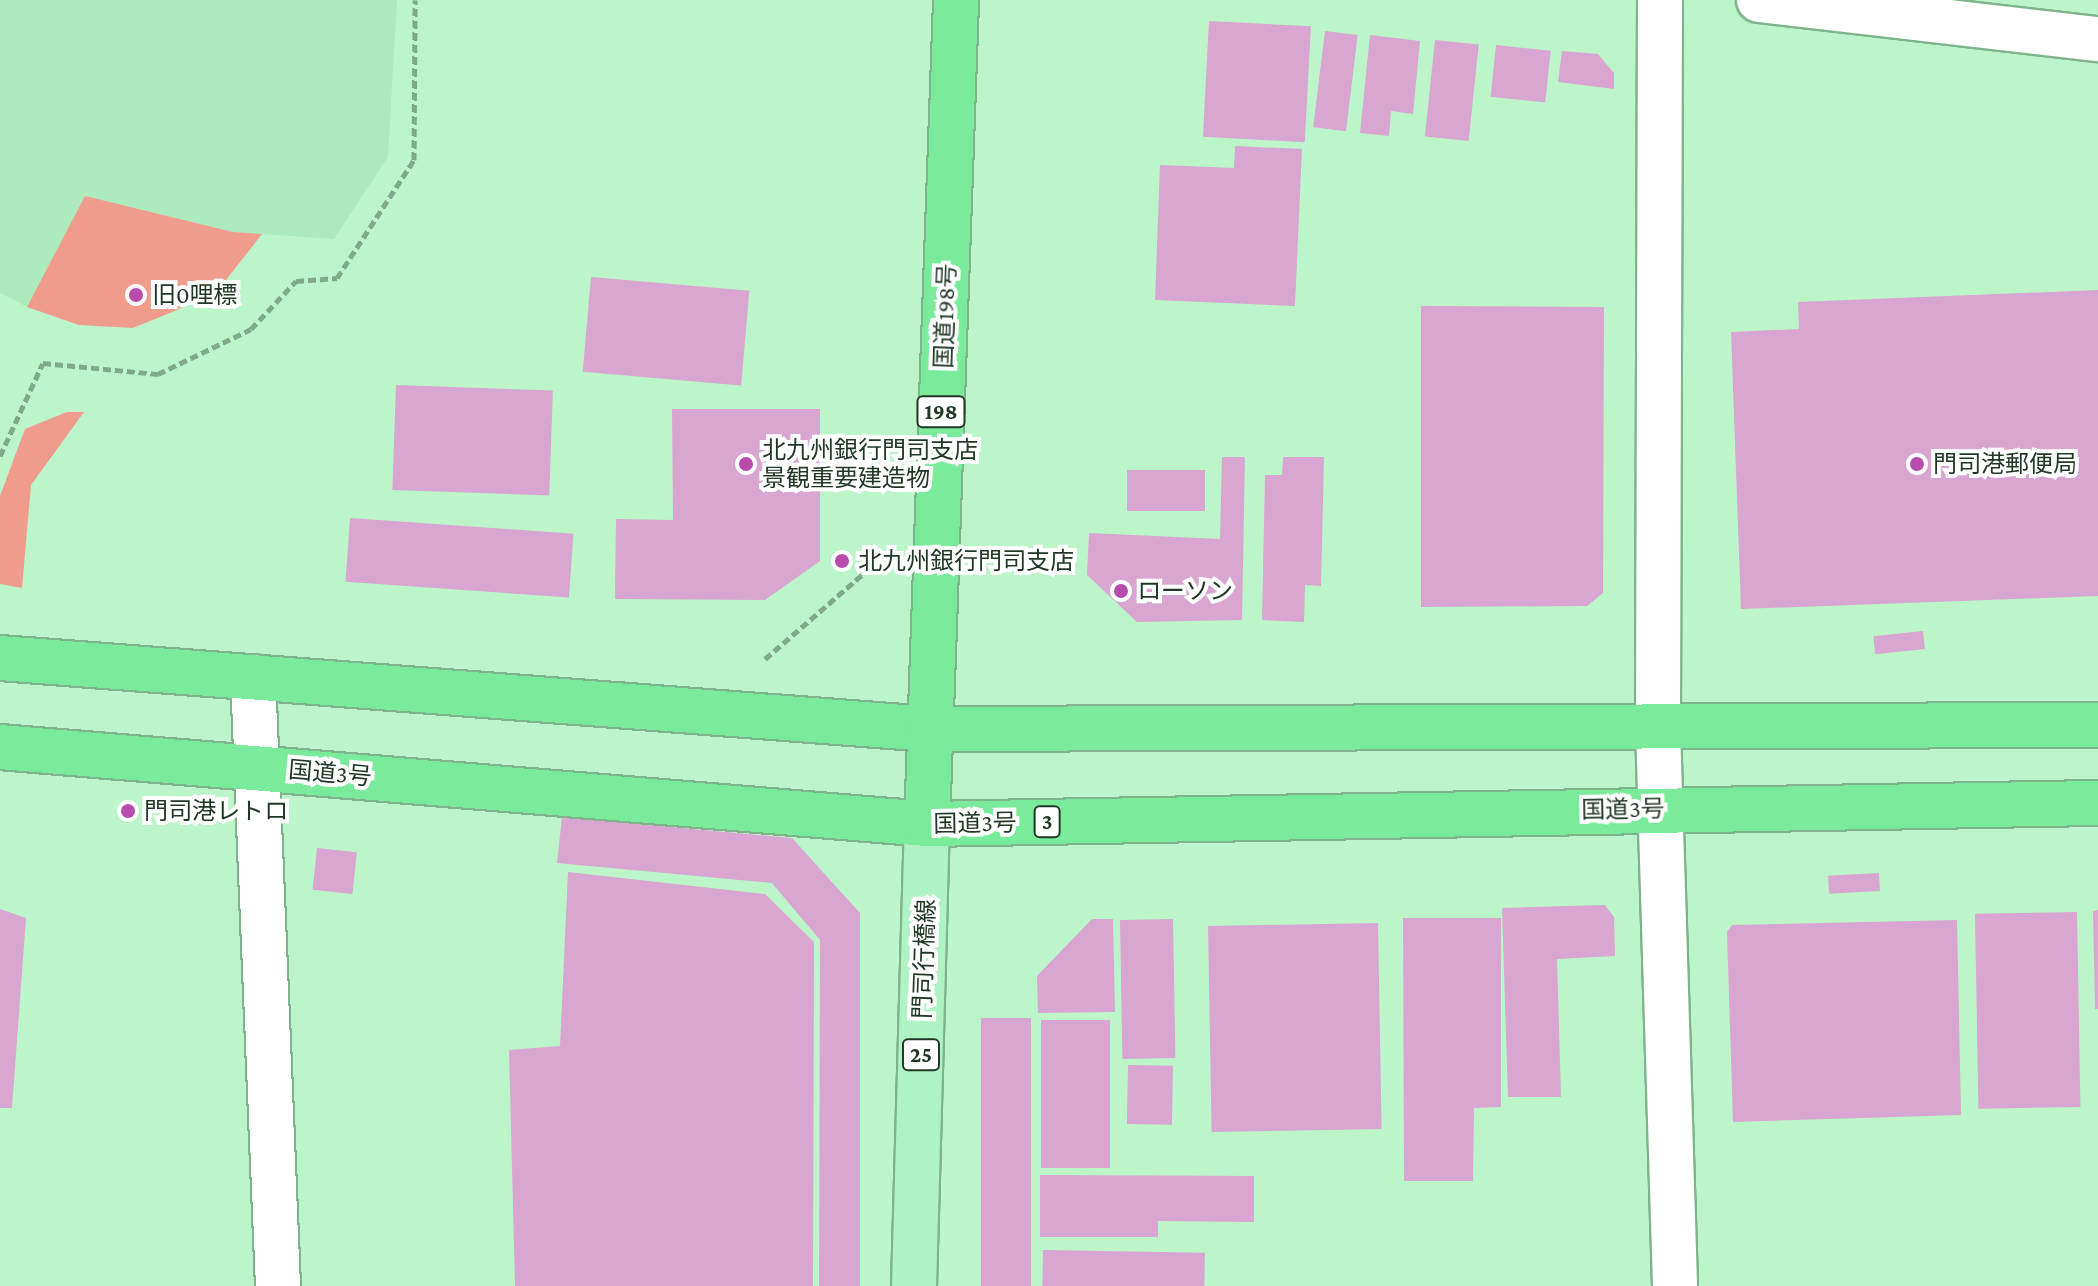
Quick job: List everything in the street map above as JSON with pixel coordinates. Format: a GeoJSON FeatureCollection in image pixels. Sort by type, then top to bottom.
{"type":"FeatureCollection","features":[{"type":"Feature","properties":{"kind":"highway","name":"国道198号"},"geometry":{"type":"LineString","coordinates":[[927,824],[956,0]]}},
{"type":"Feature","properties":{"kind":"highway"},"geometry":{"type":"LineString","coordinates":[[0,658],[929,729],[2098,725]]}},
{"type":"Feature","properties":{"kind":"highway","name":"国道3号"},"geometry":{"type":"LineString","coordinates":[[0,747],[927,824],[1663,808],[2098,803]]}},
{"type":"Feature","properties":{"kind":"main road","name":"門司行橋線"},"geometry":{"type":"LineString","coordinates":[[914,1286],[927,824]]}},
{"type":"Feature","properties":{"kind":"street"},"geometry":{"type":"LineString","coordinates":[[1660,0],[1658,728],[1663,808],[1675,1286]]}},
{"type":"Feature","properties":{"kind":"street"},"geometry":{"type":"LineString","coordinates":[[1759,0],[2098,39]]}},
{"type":"Feature","properties":{"kind":"street"},"geometry":{"type":"LineString","coordinates":[[253,677],[278,1286]]}},
{"type":"Feature","properties":{"kind":"path"},"geometry":{"type":"LineString","coordinates":[[0,456],[43,363],[158,374],[251,329],[296,281],[337,278],[414,160],[415,0]]}},
{"type":"Feature","properties":{"kind":"path"},"geometry":{"type":"LineString","coordinates":[[758,666],[864,573]]}},
{"type":"Feature","properties":{"kind":"shaded area"},"geometry":{"type":"Polygon","coordinates":[[[0,0],[397,0],[388,157],[334,239],[233,232],[86,197],[27,307],[0,293],[0,0]]]}},
{"type":"Feature","properties":{"kind":"shaded area"},"geometry":{"type":"Polygon","coordinates":[[[85,196],[233,232],[262,234],[226,280],[177,310],[133,328],[79,325],[27,307],[85,196]]]}},
{"type":"Feature","properties":{"kind":"shaded area"},"geometry":{"type":"Polygon","coordinates":[[[67,412],[84,412],[31,485],[22,588],[0,584],[0,496],[25,429],[67,412]]]}},
{"type":"Feature","properties":{"kind":"building"},"geometry":{"type":"Polygon","coordinates":[[[1209,21],[1311,26],[1305,142],[1203,137],[1209,21]]]}},
{"type":"Feature","properties":{"kind":"building"},"geometry":{"type":"Polygon","coordinates":[[[1325,31],[1358,35],[1346,131],[1313,127],[1325,31]]]}},
{"type":"Feature","properties":{"kind":"building"},"geometry":{"type":"Polygon","coordinates":[[[1370,35],[1420,41],[1413,114],[1391,111],[1389,136],[1360,133],[1370,35]]]}},
{"type":"Feature","properties":{"kind":"building"},"geometry":{"type":"Polygon","coordinates":[[[1435,40],[1479,45],[1469,141],[1425,136],[1435,40]]]}},
{"type":"Feature","properties":{"kind":"building"},"geometry":{"type":"Polygon","coordinates":[[[1496,45],[1551,51],[1545,102],[1491,97],[1496,45]]]}},
{"type":"Feature","properties":{"kind":"building"},"geometry":{"type":"Polygon","coordinates":[[[1562,51],[1598,54],[1614,73],[1614,89],[1558,82],[1562,51]]]}},
{"type":"Feature","properties":{"kind":"building"},"geometry":{"type":"Polygon","coordinates":[[[1235,146],[1302,149],[1295,306],[1155,300],[1160,165],[1234,168],[1235,146]]]}},
{"type":"Feature","properties":{"kind":"building"},"geometry":{"type":"Polygon","coordinates":[[[591,277],[749,291],[741,385],[583,372],[591,277]]]}},
{"type":"Feature","properties":{"kind":"building","name":"門司港郵便局"},"geometry":{"type":"Polygon","coordinates":[[[2098,290],[2098,596],[1741,609],[1731,332],[1799,329],[1798,302],[2098,290]]]}},
{"type":"Feature","properties":{"kind":"building"},"geometry":{"type":"Polygon","coordinates":[[[1421,306],[1604,307],[1603,593],[1587,606],[1421,607],[1421,306]]]}},
{"type":"Feature","properties":{"kind":"building"},"geometry":{"type":"Polygon","coordinates":[[[396,385],[553,390],[549,495],[392,490],[396,385]]]}},
{"type":"Feature","properties":{"kind":"building","name":"北九州銀行門司支店 景観重要建造物"},"geometry":{"type":"Polygon","coordinates":[[[672,409],[820,409],[820,561],[765,600],[615,599],[616,519],[673,520],[672,409]]]}},
{"type":"Feature","properties":{"kind":"building"},"geometry":{"type":"Polygon","coordinates":[[[1222,457],[1245,457],[1242,620],[1137,622],[1087,575],[1089,533],[1220,539],[1222,457]]]}},
{"type":"Feature","properties":{"kind":"building"},"geometry":{"type":"Polygon","coordinates":[[[1283,457],[1324,457],[1321,586],[1305,585],[1304,622],[1262,620],[1265,475],[1282,475],[1283,457]]]}},
{"type":"Feature","properties":{"kind":"building"},"geometry":{"type":"Polygon","coordinates":[[[1127,470],[1205,470],[1205,511],[1127,511],[1127,470]]]}},
{"type":"Feature","properties":{"kind":"building"},"geometry":{"type":"Polygon","coordinates":[[[350,518],[573,534],[569,597],[346,582],[350,518]]]}},
{"type":"Feature","properties":{"kind":"building"},"geometry":{"type":"Polygon","coordinates":[[[1923,631],[1925,649],[1875,654],[1873,636],[1923,631]]]}},
{"type":"Feature","properties":{"kind":"building"},"geometry":{"type":"Polygon","coordinates":[[[562,817],[792,838],[860,913],[860,1286],[819,1286],[820,940],[772,883],[557,863],[562,817]]]}},
{"type":"Feature","properties":{"kind":"building"},"geometry":{"type":"Polygon","coordinates":[[[317,848],[357,852],[352,894],[313,890],[317,848]]]}},
{"type":"Feature","properties":{"kind":"building"},"geometry":{"type":"Polygon","coordinates":[[[568,872],[765,894],[814,942],[813,1286],[515,1286],[509,1050],[560,1046],[568,872]]]}},
{"type":"Feature","properties":{"kind":"building"},"geometry":{"type":"Polygon","coordinates":[[[1879,873],[1880,891],[1829,894],[1828,876],[1879,873]]]}},
{"type":"Feature","properties":{"kind":"building"},"geometry":{"type":"Polygon","coordinates":[[[1605,905],[1614,917],[1615,956],[1557,959],[1561,1097],[1508,1097],[1502,908],[1605,905]]]}},
{"type":"Feature","properties":{"kind":"building"},"geometry":{"type":"Polygon","coordinates":[[[0,909],[26,918],[12,1108],[0,1108],[0,909]]]}},
{"type":"Feature","properties":{"kind":"building"},"geometry":{"type":"Polygon","coordinates":[[[2098,910],[2098,1009],[2095,1009],[2093,911],[2098,910]]]}},
{"type":"Feature","properties":{"kind":"building"},"geometry":{"type":"Polygon","coordinates":[[[2077,912],[2080,1107],[1978,1109],[1975,914],[2077,912]]]}},
{"type":"Feature","properties":{"kind":"building"},"geometry":{"type":"Polygon","coordinates":[[[1403,918],[1501,918],[1501,1107],[1474,1108],[1473,1181],[1404,1181],[1403,918]]]}},
{"type":"Feature","properties":{"kind":"building"},"geometry":{"type":"Polygon","coordinates":[[[1092,919],[1113,919],[1115,1012],[1038,1013],[1037,976],[1092,919]]]}},
{"type":"Feature","properties":{"kind":"building"},"geometry":{"type":"Polygon","coordinates":[[[1173,919],[1175,1058],[1122,1059],[1120,920],[1173,919]]]}},
{"type":"Feature","properties":{"kind":"building"},"geometry":{"type":"Polygon","coordinates":[[[1957,920],[1961,1115],[1733,1122],[1727,932],[1732,925],[1957,920]]]}},
{"type":"Feature","properties":{"kind":"building"},"geometry":{"type":"Polygon","coordinates":[[[1378,923],[1382,1129],[1212,1132],[1208,926],[1378,923]]]}},
{"type":"Feature","properties":{"kind":"building"},"geometry":{"type":"Polygon","coordinates":[[[981,1018],[1031,1018],[1031,1286],[981,1286],[981,1018]]]}},
{"type":"Feature","properties":{"kind":"building"},"geometry":{"type":"Polygon","coordinates":[[[1041,1020],[1110,1020],[1110,1168],[1041,1168],[1041,1020]]]}},
{"type":"Feature","properties":{"kind":"building"},"geometry":{"type":"Polygon","coordinates":[[[1128,1065],[1173,1066],[1172,1125],[1127,1124],[1128,1065]]]}},
{"type":"Feature","properties":{"kind":"building"},"geometry":{"type":"Polygon","coordinates":[[[1040,1175],[1254,1176],[1254,1222],[1158,1221],[1158,1237],[1040,1237],[1040,1175]]]}},
{"type":"Feature","properties":{"kind":"building"},"geometry":{"type":"Polygon","coordinates":[[[1043,1250],[1205,1253],[1204,1286],[1042,1286],[1043,1250]]]}},
{"type":"Feature","properties":{"kind":"place","name":"旧0哩標"},"geometry":{"type":"Point","coordinates":[136,295]}},
{"type":"Feature","properties":{"kind":"place","name":"北九州銀行門司支店 景観重要建造物"},"geometry":{"type":"Point","coordinates":[746,464]}},
{"type":"Feature","properties":{"kind":"place","name":"門司港郵便局"},"geometry":{"type":"Point","coordinates":[1917,464]}},
{"type":"Feature","properties":{"kind":"place","name":"北九州銀行門司支店"},"geometry":{"type":"Point","coordinates":[842,561]}},
{"type":"Feature","properties":{"kind":"place","name":"ローソン"},"geometry":{"type":"Point","coordinates":[1121,591]}},
{"type":"Feature","properties":{"kind":"place","name":"門司港レトロ"},"geometry":{"type":"Point","coordinates":[128,811]}}]}
